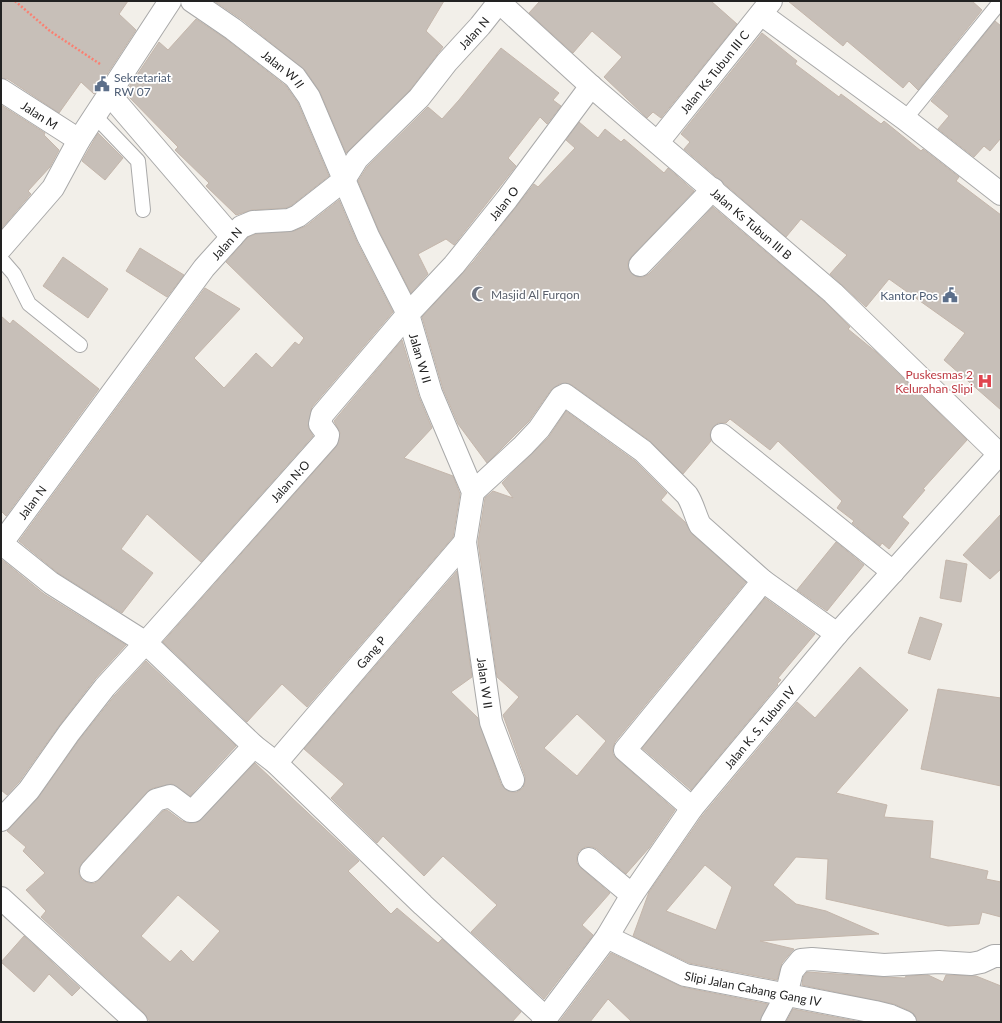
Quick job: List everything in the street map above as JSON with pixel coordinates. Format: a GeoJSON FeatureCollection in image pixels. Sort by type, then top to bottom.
{"type":"FeatureCollection","features":[{"type":"Feature","properties":{"kind":"street"},"geometry":{"type":"LineString","coordinates":[[1,248],[52,188],[79,140],[170,1]]}},
{"type":"Feature","properties":{"kind":"street","name":"Jalan W II"},"geometry":{"type":"LineString","coordinates":[[192,1],[233,29],[301,84],[309,96],[368,236],[408,314],[431,393],[473,492],[466,542],[491,722],[513,780]]}},
{"type":"Feature","properties":{"kind":"street","name":"Jalan N"},"geometry":{"type":"LineString","coordinates":[[1,543],[204,268],[241,227],[253,222],[289,220],[298,216],[344,180],[357,159],[419,98],[447,62],[480,26],[499,2]]}},
{"type":"Feature","properties":{"kind":"street","name":"Jalan Ks Tubun III B"},"geometry":{"type":"LineString","coordinates":[[499,2],[592,86],[833,293],[1000,453]]}},
{"type":"Feature","properties":{"kind":"street"},"geometry":{"type":"LineString","coordinates":[[766,8],[1001,194]]}},
{"type":"Feature","properties":{"kind":"street","name":"Jalan Ks Tubun III C"},"geometry":{"type":"LineString","coordinates":[[658,142],[766,8]]}},
{"type":"Feature","properties":{"kind":"street"},"geometry":{"type":"LineString","coordinates":[[115,86],[232,237]]}},
{"type":"Feature","properties":{"kind":"street","name":"Jalan O"},"geometry":{"type":"LineString","coordinates":[[408,314],[454,265],[502,206],[592,86]]}},
{"type":"Feature","properties":{"kind":"street","name":"Jalan M"},"geometry":{"type":"LineString","coordinates":[[1,90],[79,140]]}},
{"type":"Feature","properties":{"kind":"street"},"geometry":{"type":"LineString","coordinates":[[640,265],[713,189]]}},
{"type":"Feature","properties":{"kind":"street","name":"Jalan N:O"},"geometry":{"type":"LineString","coordinates":[[146,643],[327,439],[328,435],[320,424],[322,415],[408,314]]}},
{"type":"Feature","properties":{"kind":"street"},"geometry":{"type":"LineString","coordinates":[[473,492],[523,446],[539,429],[561,397],[566,395],[643,451],[687,495],[692,502],[694,514],[700,525],[763,581],[837,634]]}},
{"type":"Feature","properties":{"kind":"street"},"geometry":{"type":"LineString","coordinates":[[722,435],[893,572]]}},
{"type":"Feature","properties":{"kind":"street","name":"Jalan K. S. Tubun IV"},"geometry":{"type":"LineString","coordinates":[[545,1020],[607,937],[632,895],[692,808],[837,634],[1000,453]]}},
{"type":"Feature","properties":{"kind":"street","name":"Gang P"},"geometry":{"type":"LineString","coordinates":[[276,763],[466,542]]}},
{"type":"Feature","properties":{"kind":"street"},"geometry":{"type":"LineString","coordinates":[[1,543],[51,583],[146,643],[254,746],[276,763],[545,1020]]}},
{"type":"Feature","properties":{"kind":"street"},"geometry":{"type":"LineString","coordinates":[[692,808],[624,750],[763,581]]}},
{"type":"Feature","properties":{"kind":"street"},"geometry":{"type":"LineString","coordinates":[[1,820],[29,790],[69,733],[105,687],[146,643]]}},
{"type":"Feature","properties":{"kind":"street"},"geometry":{"type":"LineString","coordinates":[[91,871],[156,800],[170,796],[190,811],[193,811],[254,746]]}},
{"type":"Feature","properties":{"kind":"street"},"geometry":{"type":"LineString","coordinates":[[589,859],[632,895]]}},
{"type":"Feature","properties":{"kind":"street"},"geometry":{"type":"LineString","coordinates":[[1,898],[136,1022]]}},
{"type":"Feature","properties":{"kind":"street","name":"Slipi Jalan Cabang Gang IV"},"geometry":{"type":"LineString","coordinates":[[607,937],[685,975],[786,996],[875,1012],[906,1022]]}},
{"type":"Feature","properties":{"kind":"street"},"geometry":{"type":"LineString","coordinates":[[772,1022],[786,996],[792,971],[801,960],[812,959],[884,965],[939,962],[971,964],[981,962],[994,956],[1001,956]]}},
{"type":"Feature","properties":{"kind":"lane"},"geometry":{"type":"LineString","coordinates":[[905,119],[1001,1]]}},
{"type":"Feature","properties":{"kind":"lane"},"geometry":{"type":"LineString","coordinates":[[95,116],[138,161],[143,210]]}},
{"type":"Feature","properties":{"kind":"lane"},"geometry":{"type":"LineString","coordinates":[[1,259],[14,274],[29,304],[80,345]]}},
{"type":"Feature","properties":{"kind":"path"},"geometry":{"type":"LineString","coordinates":[[16,1],[115,86]]}},
{"type":"Feature","properties":{"kind":"building"},"geometry":{"type":"Polygon","coordinates":[[[1,1],[128,1],[119,14],[136,30],[94,94],[81,82],[59,113],[8,79],[1,78],[1,1]]]}},
{"type":"Feature","properties":{"kind":"building"},"geometry":{"type":"Polygon","coordinates":[[[214,1],[444,1],[426,31],[443,47],[410,90],[346,153],[320,92],[305,70],[241,19],[214,1]]]}},
{"type":"Feature","properties":{"kind":"building"},"geometry":{"type":"Polygon","coordinates":[[[540,1],[711,1],[737,24],[661,118],[653,112],[647,118],[604,77],[622,57],[592,31],[573,53],[529,13],[540,1]]]}},
{"type":"Feature","properties":{"kind":"building"},"geometry":{"type":"Polygon","coordinates":[[[788,1],[972,1],[982,10],[918,90],[909,81],[903,88],[847,41],[843,46],[788,1]]]}},
{"type":"Feature","properties":{"kind":"building"},"geometry":{"type":"Polygon","coordinates":[[[196,19],[226,39],[286,86],[298,103],[329,176],[286,208],[252,210],[236,215],[206,186],[209,183],[175,150],[178,147],[125,93],[159,42],[168,50],[196,19]]]}},
{"type":"Feature","properties":{"kind":"building"},"geometry":{"type":"Polygon","coordinates":[[[995,21],[1001,26],[1001,138],[990,151],[984,146],[974,157],[938,129],[949,116],[931,101],[995,21]]]}},
{"type":"Feature","properties":{"kind":"building"},"geometry":{"type":"Polygon","coordinates":[[[762,33],[797,61],[795,64],[839,97],[841,94],[881,124],[884,121],[921,151],[923,149],[959,177],[956,181],[1001,215],[1001,410],[944,360],[965,333],[889,279],[866,307],[830,274],[847,255],[801,219],[786,237],[684,149],[690,142],[681,134],[762,33]]]}},
{"type":"Feature","properties":{"kind":"building"},"geometry":{"type":"Polygon","coordinates":[[[501,48],[559,93],[553,100],[561,106],[547,124],[540,117],[508,158],[516,166],[454,245],[446,239],[418,254],[428,274],[411,293],[379,231],[358,181],[367,167],[428,107],[442,119],[501,48]]]}},
{"type":"Feature","properties":{"kind":"building"},"geometry":{"type":"Polygon","coordinates":[[[1,105],[45,133],[44,135],[59,150],[50,167],[28,191],[31,194],[1,229],[1,105]]]}},
{"type":"Feature","properties":{"kind":"building"},"geometry":{"type":"Polygon","coordinates":[[[579,122],[598,138],[605,129],[621,142],[624,139],[664,173],[668,168],[694,191],[631,257],[628,262],[628,268],[632,274],[637,277],[643,277],[649,274],[713,207],[825,302],[850,327],[848,329],[876,352],[967,440],[923,489],[925,490],[902,517],[909,523],[889,549],[882,543],[880,546],[852,523],[854,521],[837,508],[842,501],[778,441],[770,450],[730,419],[726,423],[718,423],[713,427],[710,434],[711,441],[683,474],[650,441],[572,385],[566,383],[559,384],[551,390],[529,421],[487,463],[458,424],[443,389],[422,317],[473,262],[534,184],[538,187],[575,148],[566,140],[579,122]]]}},
{"type":"Feature","properties":{"kind":"building"},"geometry":{"type":"Polygon","coordinates":[[[98,133],[123,158],[105,180],[82,161],[98,133]]]}},
{"type":"Feature","properties":{"kind":"building"},"geometry":{"type":"Polygon","coordinates":[[[339,200],[357,242],[393,312],[312,407],[308,426],[313,436],[201,562],[147,514],[121,549],[153,573],[122,613],[58,573],[19,541],[205,288],[240,309],[194,358],[224,388],[256,353],[272,368],[295,342],[299,345],[304,338],[226,262],[248,237],[256,234],[294,231],[306,226],[339,200]]]}},
{"type":"Feature","properties":{"kind":"building"},"geometry":{"type":"Polygon","coordinates":[[[140,248],[184,275],[167,297],[126,271],[140,248]]]}},
{"type":"Feature","properties":{"kind":"building"},"geometry":{"type":"Polygon","coordinates":[[[63,257],[108,289],[88,318],[43,286],[63,257]]]}},
{"type":"Feature","properties":{"kind":"building"},"geometry":{"type":"Polygon","coordinates":[[[1,316],[10,324],[13,320],[99,389],[6,516],[1,511],[1,316]]]}},
{"type":"Feature","properties":{"kind":"building"},"geometry":{"type":"Polygon","coordinates":[[[402,340],[419,397],[432,428],[404,458],[453,476],[460,494],[453,537],[307,707],[282,684],[247,722],[163,642],[336,447],[340,433],[334,421],[402,340]]]}},
{"type":"Feature","properties":{"kind":"building"},"geometry":{"type":"Polygon","coordinates":[[[566,411],[635,461],[667,493],[661,500],[685,522],[692,534],[746,582],[615,742],[613,754],[617,759],[675,810],[649,848],[626,874],[597,849],[585,847],[579,851],[577,863],[610,893],[582,925],[593,935],[544,999],[471,932],[497,905],[443,856],[424,876],[383,836],[377,843],[331,798],[344,784],[304,749],[457,571],[472,677],[451,692],[478,718],[501,784],[505,789],[511,792],[517,792],[523,788],[525,776],[503,715],[519,697],[497,677],[478,542],[485,498],[493,491],[513,498],[502,483],[548,438],[566,411]],[[577,714],[544,748],[577,776],[606,741],[577,714]]]}},
{"type":"Feature","properties":{"kind":"building"},"geometry":{"type":"Polygon","coordinates":[[[1001,514],[1001,569],[990,579],[963,555],[1001,514]]]}},
{"type":"Feature","properties":{"kind":"building"},"geometry":{"type":"Polygon","coordinates":[[[836,542],[864,565],[827,611],[797,590],[836,542]]]}},
{"type":"Feature","properties":{"kind":"building"},"geometry":{"type":"Polygon","coordinates":[[[1,559],[44,594],[126,645],[95,679],[19,782],[7,795],[1,790],[1,559]]]}},
{"type":"Feature","properties":{"kind":"building"},"geometry":{"type":"Polygon","coordinates":[[[946,560],[967,564],[961,602],[940,598],[946,560]]]}},
{"type":"Feature","properties":{"kind":"building"},"geometry":{"type":"Polygon","coordinates":[[[765,598],[815,634],[778,678],[781,680],[777,684],[778,685],[691,790],[642,748],[765,598]]]}},
{"type":"Feature","properties":{"kind":"building"},"geometry":{"type":"Polygon","coordinates":[[[920,617],[942,624],[930,660],[908,653],[920,617]]]}},
{"type":"Feature","properties":{"kind":"building"},"geometry":{"type":"Polygon","coordinates":[[[146,661],[236,746],[190,796],[172,784],[153,788],[147,792],[82,863],[79,869],[79,874],[82,880],[89,883],[95,883],[100,879],[163,811],[167,810],[182,821],[190,823],[198,822],[255,763],[359,861],[348,871],[391,914],[397,908],[438,943],[442,939],[521,1012],[512,1022],[150,1022],[144,1013],[41,917],[46,911],[26,890],[45,873],[23,851],[26,847],[7,831],[38,798],[79,740],[115,695],[146,661]],[[178,895],[141,936],[170,962],[181,950],[193,962],[220,931],[178,895]]]}},
{"type":"Feature","properties":{"kind":"building"},"geometry":{"type":"Polygon","coordinates":[[[860,667],[908,710],[836,793],[887,805],[884,817],[933,821],[930,858],[988,871],[986,879],[1001,882],[1001,917],[982,912],[979,924],[948,926],[826,899],[828,859],[796,857],[773,885],[796,904],[826,911],[879,934],[760,941],[794,949],[782,963],[777,980],[689,963],[633,936],[649,892],[702,816],[797,702],[815,718],[860,667]],[[705,865],[666,911],[716,930],[732,887],[705,865]]]}},
{"type":"Feature","properties":{"kind":"building"},"geometry":{"type":"Polygon","coordinates":[[[938,689],[1001,698],[1001,786],[921,769],[938,689]]]}},
{"type":"Feature","properties":{"kind":"building"},"geometry":{"type":"Polygon","coordinates":[[[24,936],[80,988],[72,996],[49,974],[34,992],[1,962],[24,936]]]}},
{"type":"Feature","properties":{"kind":"building"},"geometry":{"type":"Polygon","coordinates":[[[611,953],[682,987],[768,1004],[760,1022],[632,1022],[608,999],[590,1022],[559,1022],[611,953]]]}},
{"type":"Feature","properties":{"kind":"building"},"geometry":{"type":"Polygon","coordinates":[[[807,972],[905,978],[906,976],[928,975],[943,982],[946,975],[976,976],[1001,986],[1001,1022],[917,1022],[915,1015],[910,1011],[894,1004],[802,985],[803,977],[807,972]]]}},
{"type":"Feature","properties":{"kind":"building"},"geometry":{"type":"Polygon","coordinates":[[[793,1009],[861,1022],[786,1022],[793,1009]]]}},
{"type":"Feature","properties":{"kind":"place","name":"Sekretariat RW 07"},"geometry":{"type":"Point","coordinates":[102,84]}},
{"type":"Feature","properties":{"kind":"place","name":"Masjid Al Furqon"},"geometry":{"type":"Point","coordinates":[479,294]}},
{"type":"Feature","properties":{"kind":"place","name":"Kantor Pos"},"geometry":{"type":"Point","coordinates":[950,295]}},
{"type":"Feature","properties":{"kind":"place","name":"Puskesmas 2 Kelurahan Slipi"},"geometry":{"type":"Point","coordinates":[985,381]}}]}
